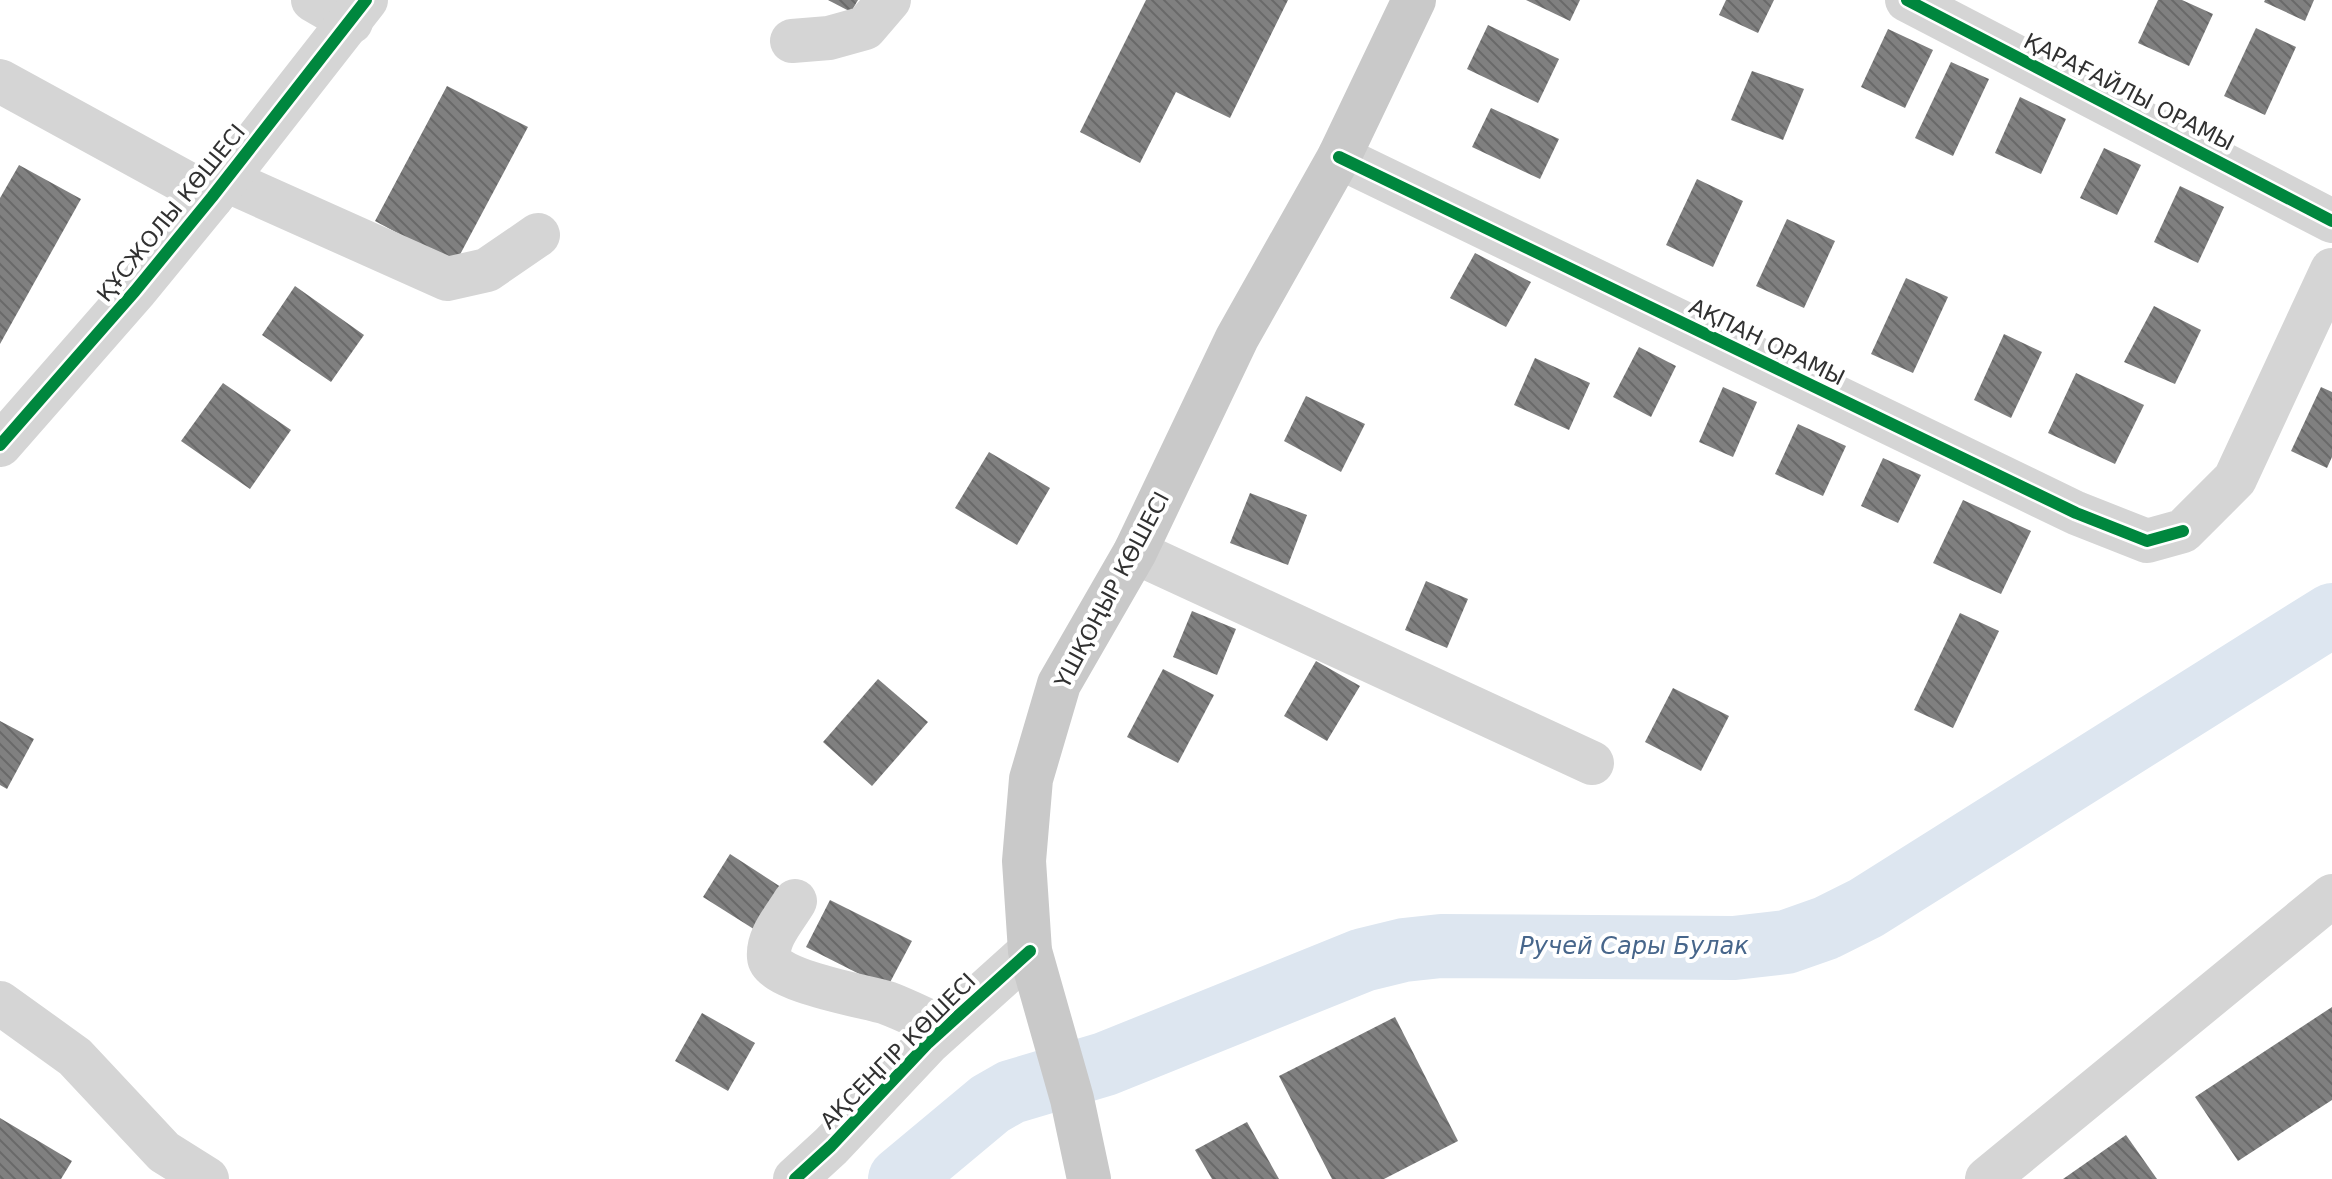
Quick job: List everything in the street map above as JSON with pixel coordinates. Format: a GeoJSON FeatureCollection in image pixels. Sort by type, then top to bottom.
{"type":"FeatureCollection","features":[{"type":"Feature","properties":{"kind":"main road","name":"ҮШҚОҢЫР КӨШЕСІ"},"geometry":{"type":"LineString","coordinates":[[1089,1179],[1072,1099],[1030,951],[1024,861],[1031,779],[1059,684],[1135,552],[1237,338],[1339,157],[1414,0]]}},
{"type":"Feature","properties":{"kind":"street"},"geometry":{"type":"LineString","coordinates":[[313,0],[358,11]]}},
{"type":"Feature","properties":{"kind":"street"},"geometry":{"type":"LineString","coordinates":[[792,41],[829,38],[865,28],[889,0]]}},
{"type":"Feature","properties":{"kind":"street","name":"ҚАРАҒАЙЛЫ ОРАМЫ"},"geometry":{"type":"LineString","coordinates":[[1907,0],[2329,212]]}},
{"type":"Feature","properties":{"kind":"street","name":"ҚҰСЖОЛЫ КӨШЕСІ"},"geometry":{"type":"LineString","coordinates":[[0,444],[135,291],[358,11]]}},
{"type":"Feature","properties":{"kind":"street"},"geometry":{"type":"LineString","coordinates":[[0,81],[219,189],[447,279],[487,270],[538,235]]}},
{"type":"Feature","properties":{"kind":"street","name":"АҚПАН ОРАМЫ"},"geometry":{"type":"LineString","coordinates":[[1339,157],[2076,513],[2147,541],[2183,531],[2235,479],[2332,270]]}},
{"type":"Feature","properties":{"kind":"street"},"geometry":{"type":"LineString","coordinates":[[1135,552],[1592,763]]}},
{"type":"Feature","properties":{"kind":"street"},"geometry":{"type":"LineString","coordinates":[[1987,1179],[2332,896]]}},
{"type":"Feature","properties":{"kind":"street"},"geometry":{"type":"LineString","coordinates":[[795,901],[770,940],[769,959],[773,967],[802,980],[886,1003],[944,1028]]}},
{"type":"Feature","properties":{"kind":"street","name":"АҚСЕҢГІР КӨШЕСІ"},"geometry":{"type":"LineString","coordinates":[[795,1179],[831,1146],[944,1028],[1030,951]]}},
{"type":"Feature","properties":{"kind":"street"},"geometry":{"type":"LineString","coordinates":[[0,1003],[75,1057],[164,1152],[207,1179]]}},
{"type":"Feature","properties":{"kind":"building"},"geometry":{"type":"Polygon","coordinates":[[[828,0],[858,0],[851,12],[828,0]]]}},
{"type":"Feature","properties":{"kind":"building"},"geometry":{"type":"Polygon","coordinates":[[[1146,0],[1288,0],[1230,118],[1176,92],[1140,163],[1080,132],[1146,0]]]}},
{"type":"Feature","properties":{"kind":"building"},"geometry":{"type":"Polygon","coordinates":[[[1526,0],[1580,0],[1570,21],[1526,0]]]}},
{"type":"Feature","properties":{"kind":"building"},"geometry":{"type":"Polygon","coordinates":[[[1726,0],[1774,0],[1758,33],[1719,15],[1726,0]]]}},
{"type":"Feature","properties":{"kind":"building"},"geometry":{"type":"Polygon","coordinates":[[[2158,0],[2182,0],[2213,14],[2189,66],[2138,43],[2158,0]]]}},
{"type":"Feature","properties":{"kind":"building"},"geometry":{"type":"Polygon","coordinates":[[[2265,0],[2314,0],[2305,21],[2265,0]]]}},
{"type":"Feature","properties":{"kind":"building"},"geometry":{"type":"Polygon","coordinates":[[[1488,25],[1559,59],[1538,103],[1467,69],[1488,25]]]}},
{"type":"Feature","properties":{"kind":"building"},"geometry":{"type":"Polygon","coordinates":[[[2256,28],[2296,47],[2265,115],[2224,96],[2256,28]]]}},
{"type":"Feature","properties":{"kind":"building"},"geometry":{"type":"Polygon","coordinates":[[[1888,29],[1933,50],[1905,108],[1861,87],[1888,29]]]}},
{"type":"Feature","properties":{"kind":"building"},"geometry":{"type":"Polygon","coordinates":[[[1951,62],[1989,79],[1953,156],[1915,138],[1951,62]]]}},
{"type":"Feature","properties":{"kind":"building"},"geometry":{"type":"Polygon","coordinates":[[[1752,71],[1804,89],[1783,140],[1731,120],[1752,71]]]}},
{"type":"Feature","properties":{"kind":"building"},"geometry":{"type":"Polygon","coordinates":[[[447,86],[528,127],[455,264],[375,221],[447,86]]]}},
{"type":"Feature","properties":{"kind":"building"},"geometry":{"type":"Polygon","coordinates":[[[2020,97],[2066,119],[2041,174],[1995,153],[2020,97]]]}},
{"type":"Feature","properties":{"kind":"building"},"geometry":{"type":"Polygon","coordinates":[[[1491,108],[1559,139],[1540,179],[1472,147],[1491,108]]]}},
{"type":"Feature","properties":{"kind":"building"},"geometry":{"type":"Polygon","coordinates":[[[2104,148],[2141,165],[2117,215],[2080,198],[2104,148]]]}},
{"type":"Feature","properties":{"kind":"building"},"geometry":{"type":"Polygon","coordinates":[[[19,165],[81,199],[0,344],[0,198],[19,165]]]}},
{"type":"Feature","properties":{"kind":"building"},"geometry":{"type":"Polygon","coordinates":[[[1697,179],[1743,201],[1713,267],[1666,245],[1697,179]]]}},
{"type":"Feature","properties":{"kind":"building"},"geometry":{"type":"Polygon","coordinates":[[[2180,186],[2224,207],[2198,263],[2154,242],[2180,186]]]}},
{"type":"Feature","properties":{"kind":"building"},"geometry":{"type":"Polygon","coordinates":[[[1787,219],[1835,241],[1804,308],[1756,286],[1787,219]]]}},
{"type":"Feature","properties":{"kind":"building"},"geometry":{"type":"Polygon","coordinates":[[[1475,253],[1531,282],[1506,327],[1450,298],[1475,253]]]}},
{"type":"Feature","properties":{"kind":"building"},"geometry":{"type":"Polygon","coordinates":[[[1906,278],[1948,297],[1913,373],[1871,354],[1906,278]]]}},
{"type":"Feature","properties":{"kind":"building"},"geometry":{"type":"Polygon","coordinates":[[[295,286],[364,335],[331,382],[262,335],[295,286]]]}},
{"type":"Feature","properties":{"kind":"building"},"geometry":{"type":"Polygon","coordinates":[[[2154,306],[2201,330],[2175,384],[2124,362],[2154,306]]]}},
{"type":"Feature","properties":{"kind":"building"},"geometry":{"type":"Polygon","coordinates":[[[2004,334],[2042,352],[2011,418],[1974,400],[2004,334]]]}},
{"type":"Feature","properties":{"kind":"building"},"geometry":{"type":"Polygon","coordinates":[[[1639,347],[1676,366],[1651,417],[1613,397],[1639,347]]]}},
{"type":"Feature","properties":{"kind":"building"},"geometry":{"type":"Polygon","coordinates":[[[1535,358],[1590,383],[1569,430],[1514,405],[1535,358]]]}},
{"type":"Feature","properties":{"kind":"building"},"geometry":{"type":"Polygon","coordinates":[[[2076,373],[2144,405],[2115,464],[2048,433],[2076,373]]]}},
{"type":"Feature","properties":{"kind":"building"},"geometry":{"type":"Polygon","coordinates":[[[223,383],[291,430],[250,489],[181,441],[223,383]]]}},
{"type":"Feature","properties":{"kind":"building"},"geometry":{"type":"Polygon","coordinates":[[[1723,387],[1757,402],[1733,457],[1699,442],[1723,387]]]}},
{"type":"Feature","properties":{"kind":"building"},"geometry":{"type":"Polygon","coordinates":[[[2321,387],[2332,392],[2332,457],[2327,468],[2291,451],[2321,387]]]}},
{"type":"Feature","properties":{"kind":"building"},"geometry":{"type":"Polygon","coordinates":[[[1306,396],[1365,424],[1341,472],[1284,441],[1306,396]]]}},
{"type":"Feature","properties":{"kind":"building"},"geometry":{"type":"Polygon","coordinates":[[[1798,424],[1846,446],[1823,496],[1775,474],[1798,424]]]}},
{"type":"Feature","properties":{"kind":"building"},"geometry":{"type":"Polygon","coordinates":[[[989,452],[1050,488],[1017,545],[955,508],[989,452]]]}},
{"type":"Feature","properties":{"kind":"building"},"geometry":{"type":"Polygon","coordinates":[[[1883,458],[1921,475],[1898,523],[1861,506],[1883,458]]]}},
{"type":"Feature","properties":{"kind":"building"},"geometry":{"type":"Polygon","coordinates":[[[1250,493],[1307,515],[1288,565],[1230,543],[1250,493]]]}},
{"type":"Feature","properties":{"kind":"building"},"geometry":{"type":"Polygon","coordinates":[[[1963,500],[2031,531],[2001,594],[1933,563],[1963,500]]]}},
{"type":"Feature","properties":{"kind":"building"},"geometry":{"type":"Polygon","coordinates":[[[1426,581],[1468,599],[1447,648],[1405,630],[1426,581]]]}},
{"type":"Feature","properties":{"kind":"building"},"geometry":{"type":"Polygon","coordinates":[[[1192,611],[1236,629],[1217,675],[1173,657],[1192,611]]]}},
{"type":"Feature","properties":{"kind":"building"},"geometry":{"type":"Polygon","coordinates":[[[1960,613],[1999,631],[1953,728],[1914,710],[1960,613]]]}},
{"type":"Feature","properties":{"kind":"building"},"geometry":{"type":"Polygon","coordinates":[[[1316,661],[1360,686],[1327,741],[1284,716],[1316,661]]]}},
{"type":"Feature","properties":{"kind":"building"},"geometry":{"type":"Polygon","coordinates":[[[1163,669],[1214,695],[1178,763],[1127,737],[1163,669]]]}},
{"type":"Feature","properties":{"kind":"building"},"geometry":{"type":"Polygon","coordinates":[[[878,679],[928,722],[872,786],[823,742],[878,679]]]}},
{"type":"Feature","properties":{"kind":"building"},"geometry":{"type":"Polygon","coordinates":[[[1673,688],[1729,716],[1701,771],[1645,742],[1673,688]]]}},
{"type":"Feature","properties":{"kind":"building"},"geometry":{"type":"Polygon","coordinates":[[[0,721],[34,739],[7,789],[0,785],[0,721]]]}},
{"type":"Feature","properties":{"kind":"building"},"geometry":{"type":"Polygon","coordinates":[[[730,854],[787,891],[760,933],[703,897],[730,854]]]}},
{"type":"Feature","properties":{"kind":"building"},"geometry":{"type":"Polygon","coordinates":[[[830,900],[912,941],[887,988],[806,947],[830,900]]]}},
{"type":"Feature","properties":{"kind":"building"},"geometry":{"type":"Polygon","coordinates":[[[2332,1007],[2332,1100],[2238,1161],[2195,1097],[2332,1007]]]}},
{"type":"Feature","properties":{"kind":"building"},"geometry":{"type":"Polygon","coordinates":[[[702,1013],[755,1043],[728,1091],[675,1061],[702,1013]]]}},
{"type":"Feature","properties":{"kind":"building"},"geometry":{"type":"Polygon","coordinates":[[[1395,1017],[1458,1141],[1384,1179],[1332,1179],[1279,1076],[1395,1017]]]}},
{"type":"Feature","properties":{"kind":"building"},"geometry":{"type":"Polygon","coordinates":[[[0,1118],[72,1161],[61,1179],[0,1179],[0,1118]]]}},
{"type":"Feature","properties":{"kind":"building"},"geometry":{"type":"Polygon","coordinates":[[[1247,1122],[1279,1179],[1212,1179],[1195,1150],[1247,1122]]]}},
{"type":"Feature","properties":{"kind":"building"},"geometry":{"type":"Polygon","coordinates":[[[2126,1135],[2157,1179],[2063,1179],[2126,1135]]]}},
{"type":"Feature","properties":{"kind":"waterway","name":"Ручей Сары Булак"},"geometry":{"type":"LineString","coordinates":[[900,1179],[990,1104],[1011,1092],[1105,1064],[1363,960],[1404,950],[1441,946],[1734,948],[1786,942],[1826,928],[1866,908],[2332,615]]}},
{"type":"Feature","properties":{"kind":"cycle path"},"geometry":{"type":"LineString","coordinates":[[0,445],[135,291],[366,0]]}},
{"type":"Feature","properties":{"kind":"cycle path"},"geometry":{"type":"LineString","coordinates":[[1907,0],[2332,221]]}},
{"type":"Feature","properties":{"kind":"cycle path"},"geometry":{"type":"LineString","coordinates":[[1339,157],[2076,513],[2147,541],[2183,531]]}},
{"type":"Feature","properties":{"kind":"cycle path"},"geometry":{"type":"LineString","coordinates":[[795,1179],[831,1146],[928,1043],[1030,951]]}}]}
